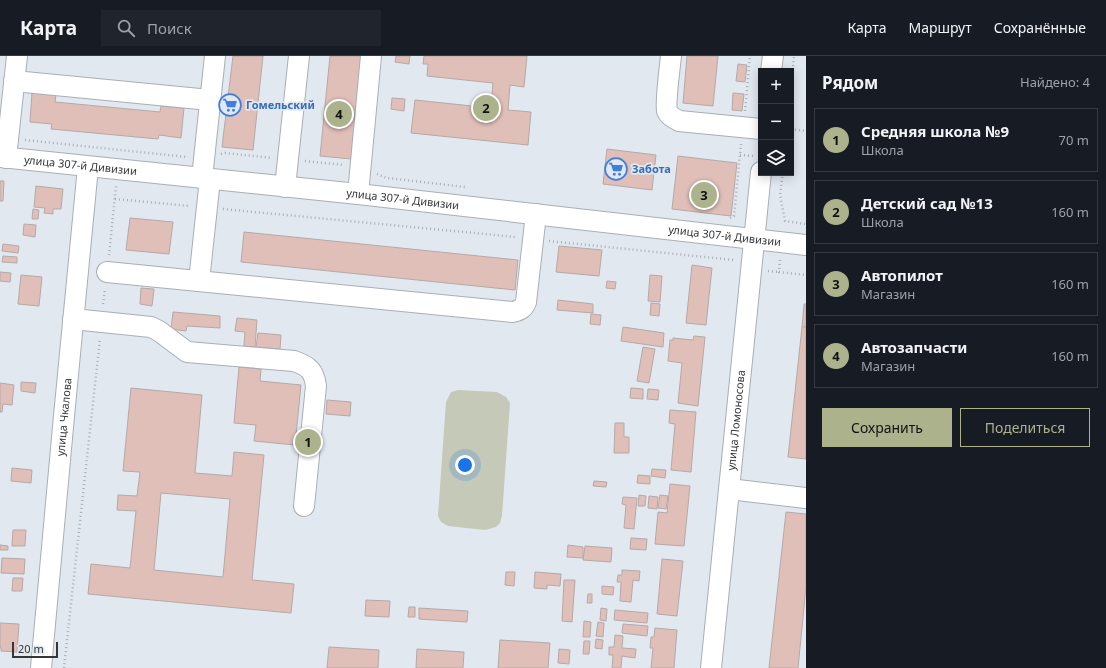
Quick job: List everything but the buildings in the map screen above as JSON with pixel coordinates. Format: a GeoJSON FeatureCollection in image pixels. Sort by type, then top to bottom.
{"type":"FeatureCollection","features":[{"type":"Feature","properties":{"kind":"street"},"geometry":{"type":"LineString","coordinates":[[3,157],[8,136],[17,56]]}},
{"type":"Feature","properties":{"kind":"street"},"geometry":{"type":"LineString","coordinates":[[199,281],[206,208],[204,158],[215,56]]}},
{"type":"Feature","properties":{"kind":"street"},"geometry":{"type":"LineString","coordinates":[[285,187],[299,56]]}},
{"type":"Feature","properties":{"kind":"street"},"geometry":{"type":"LineString","coordinates":[[358,194],[371,56]]}},
{"type":"Feature","properties":{"kind":"street"},"geometry":{"type":"LineString","coordinates":[[671,56],[667,110],[672,117],[679,120],[752,128]]}},
{"type":"Feature","properties":{"kind":"street"},"geometry":{"type":"LineString","coordinates":[[771,68],[772,56]]}},
{"type":"Feature","properties":{"kind":"street"},"geometry":{"type":"LineString","coordinates":[[14,81],[210,100]]}},
{"type":"Feature","properties":{"kind":"street","name":"улица 307-й Дивизии"},"geometry":{"type":"LineString","coordinates":[[3,157],[358,194],[806,245]]}},
{"type":"Feature","properties":{"kind":"street","name":"улица Чкалова"},"geometry":{"type":"LineString","coordinates":[[42,668],[88,167]]}},
{"type":"Feature","properties":{"kind":"street","name":"улица Ломоносова"},"geometry":{"type":"LineString","coordinates":[[711,668],[761,176]]}},
{"type":"Feature","properties":{"kind":"street"},"geometry":{"type":"LineString","coordinates":[[107,272],[513,312],[524,307],[526,302],[536,214]]}},
{"type":"Feature","properties":{"kind":"street"},"geometry":{"type":"LineString","coordinates":[[73,319],[151,327],[159,330],[187,352],[303,364],[315,377],[316,386],[304,506]]}},
{"type":"Feature","properties":{"kind":"street"},"geometry":{"type":"LineString","coordinates":[[729,488],[806,498]]}},
{"type":"Feature","properties":{"kind":"path"},"geometry":{"type":"LineString","coordinates":[[724,217],[731,218],[734,216],[740,155],[752,128],[750,56]]}},
{"type":"Feature","properties":{"kind":"path"},"geometry":{"type":"LineString","coordinates":[[793,68],[794,56]]}},
{"type":"Feature","properties":{"kind":"path"},"geometry":{"type":"LineString","coordinates":[[794,129],[806,131]]}},
{"type":"Feature","properties":{"kind":"path"},"geometry":{"type":"LineString","coordinates":[[8,136],[17,139],[204,158],[225,153],[361,167],[387,178],[473,188]]}},
{"type":"Feature","properties":{"kind":"path"},"geometry":{"type":"LineString","coordinates":[[64,668],[120,150]]}},
{"type":"Feature","properties":{"kind":"path"},"geometry":{"type":"LineString","coordinates":[[740,155],[758,157]]}},
{"type":"Feature","properties":{"kind":"path"},"geometry":{"type":"LineString","coordinates":[[782,176],[780,195],[785,221],[806,224]]}},
{"type":"Feature","properties":{"kind":"path"},"geometry":{"type":"LineString","coordinates":[[115,199],[734,260],[739,268],[779,272]]}},
{"type":"Feature","properties":{"kind":"green space"},"geometry":{"type":"Polygon","coordinates":[[[458,390],[497,392],[506,397],[510,403],[502,516],[500,523],[496,527],[485,530],[448,526],[441,522],[438,516],[446,402],[451,392],[458,390]]]}},
{"type":"Feature","properties":{"kind":"place","name":"Гомельский"},"geometry":{"type":"Point","coordinates":[230,105]}},
{"type":"Feature","properties":{"kind":"place","name":"Детский сад №13"},"geometry":{"type":"Point","coordinates":[486,108]}},
{"type":"Feature","properties":{"kind":"place","name":"Автозапчасти"},"geometry":{"type":"Point","coordinates":[339,114]}},
{"type":"Feature","properties":{"kind":"place","name":"Забота"},"geometry":{"type":"Point","coordinates":[616,169]}},
{"type":"Feature","properties":{"kind":"place","name":"Автопилот"},"geometry":{"type":"Point","coordinates":[704,195]}},
{"type":"Feature","properties":{"kind":"place","name":"Средняя школа №9"},"geometry":{"type":"Point","coordinates":[308,442]}}]}
